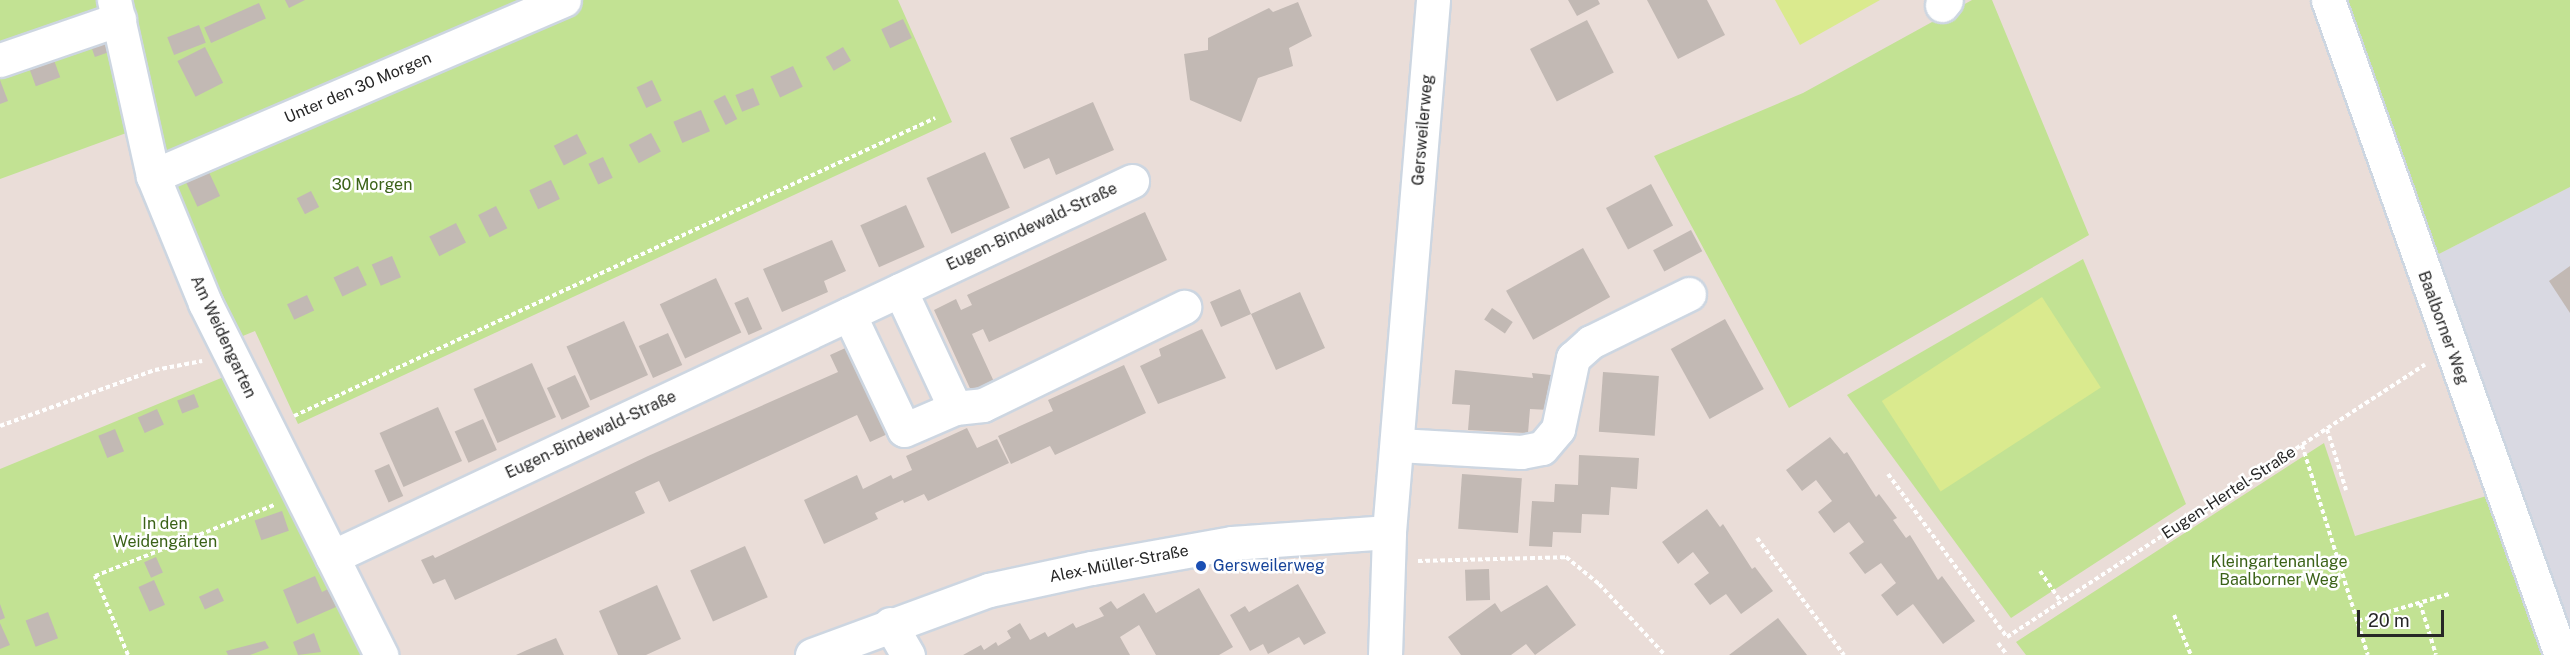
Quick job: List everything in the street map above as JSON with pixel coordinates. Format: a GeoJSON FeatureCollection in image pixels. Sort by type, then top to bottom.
{"type":"FeatureCollection","features":[{"type":"Feature","properties":{"kind":"street","name":"Unter den 30 Morgen"},"geometry":{"type":"LineString","coordinates":[[153,176],[564,0]]}},
{"type":"Feature","properties":{"kind":"street","name":"Gersweilerweg"},"geometry":{"type":"LineString","coordinates":[[1385,655],[1389,532],[1433,0]]}},
{"type":"Feature","properties":{"kind":"street","name":"Baalborner Weg"},"geometry":{"type":"LineString","coordinates":[[2328,0],[2561,655]]}},
{"type":"Feature","properties":{"kind":"street","name":"Am Weidengarten"},"geometry":{"type":"LineString","coordinates":[[116,10],[153,176],[230,355],[381,655]]}},
{"type":"Feature","properties":{"kind":"street"},"geometry":{"type":"LineString","coordinates":[[0,60],[116,10]]}},
{"type":"Feature","properties":{"kind":"street","name":"Eugen-Bindewald-Straße"},"geometry":{"type":"LineString","coordinates":[[332,557],[1132,180]]}},
{"type":"Feature","properties":{"kind":"street"},"geometry":{"type":"LineString","coordinates":[[900,290],[954,408]]}},
{"type":"Feature","properties":{"kind":"street"},"geometry":{"type":"LineString","coordinates":[[1398,445],[1521,452],[1542,448],[1558,429],[1573,358],[1591,342],[1689,294]]}},
{"type":"Feature","properties":{"kind":"street"},"geometry":{"type":"LineString","coordinates":[[849,314],[904,430],[954,408],[983,405],[1184,307]]}},
{"type":"Feature","properties":{"kind":"street","name":"Alex-Müller-Straße"},"geometry":{"type":"LineString","coordinates":[[812,655],[890,624],[989,590],[1092,568],[1232,543],[1389,532]]}},
{"type":"Feature","properties":{"kind":"street"},"geometry":{"type":"LineString","coordinates":[[890,624],[908,655]]}},
{"type":"Feature","properties":{"kind":"path"},"geometry":{"type":"LineString","coordinates":[[267,429],[935,118]]}},
{"type":"Feature","properties":{"kind":"path","name":"Eugen-Hertel-Straße"},"geometry":{"type":"LineString","coordinates":[[1888,474],[2007,637],[2451,349]]}},
{"type":"Feature","properties":{"kind":"path"},"geometry":{"type":"LineString","coordinates":[[0,426],[155,370],[230,355]]}},
{"type":"Feature","properties":{"kind":"path"},"geometry":{"type":"LineString","coordinates":[[2326,429],[2346,490]]}},
{"type":"Feature","properties":{"kind":"path"},"geometry":{"type":"LineString","coordinates":[[2302,445],[2368,655]]}},
{"type":"Feature","properties":{"kind":"path"},"geometry":{"type":"LineString","coordinates":[[128,655],[95,576],[300,495]]}},
{"type":"Feature","properties":{"kind":"path"},"geometry":{"type":"LineString","coordinates":[[1757,538],[1844,655]]}},
{"type":"Feature","properties":{"kind":"path"},"geometry":{"type":"LineString","coordinates":[[1418,561],[1566,557],[1599,584],[1665,655]]}},
{"type":"Feature","properties":{"kind":"path"},"geometry":{"type":"LineString","coordinates":[[2040,571],[2061,602]]}},
{"type":"Feature","properties":{"kind":"path"},"geometry":{"type":"LineString","coordinates":[[2358,621],[2449,594]]}},
{"type":"Feature","properties":{"kind":"path"},"geometry":{"type":"LineString","coordinates":[[2420,603],[2436,655]]}},
{"type":"Feature","properties":{"kind":"path"},"geometry":{"type":"LineString","coordinates":[[2174,615],[2189,654]]}},
{"type":"Feature","properties":{"kind":"path"},"geometry":{"type":"LineString","coordinates":[[1998,644],[2007,655]]}},
{"type":"Feature","properties":{"kind":"shaded area"},"geometry":{"type":"Polygon","coordinates":[[[2570,187],[2570,641],[2433,257],[2570,187]]]}},
{"type":"Feature","properties":{"kind":"green space"},"geometry":{"type":"Polygon","coordinates":[[[0,0],[108,0],[140,128],[0,179],[0,0]]]}},
{"type":"Feature","properties":{"kind":"green space","name":"30 Morgen"},"geometry":{"type":"Polygon","coordinates":[[[124,0],[898,0],[952,122],[298,424],[255,331],[233,340],[175,197],[124,0]]]}},
{"type":"Feature","properties":{"kind":"green space"},"geometry":{"type":"Polygon","coordinates":[[[1775,0],[1880,0],[1800,45],[1775,0]]]}},
{"type":"Feature","properties":{"kind":"green space"},"geometry":{"type":"Polygon","coordinates":[[[1972,0],[1992,0],[2089,235],[1789,408],[1654,156],[1803,93],[1972,0]]]}},
{"type":"Feature","properties":{"kind":"green space"},"geometry":{"type":"Polygon","coordinates":[[[2343,0],[2570,0],[2570,187],[2433,257],[2343,0]]]}},
{"type":"Feature","properties":{"kind":"green space"},"geometry":{"type":"Polygon","coordinates":[[[2083,259],[2186,504],[2011,618],[1847,395],[2083,259]]]}},
{"type":"Feature","properties":{"kind":"green space"},"geometry":{"type":"Polygon","coordinates":[[[2042,297],[2101,388],[1941,492],[1882,401],[2042,297]]]}},
{"type":"Feature","properties":{"kind":"green space","name":"In den Weidengärten"},"geometry":{"type":"Polygon","coordinates":[[[226,376],[364,655],[0,655],[0,469],[226,376]]]}},
{"type":"Feature","properties":{"kind":"green space","name":"Kleingartenanlage Baalborner Weg"},"geometry":{"type":"Polygon","coordinates":[[[2324,443],[2355,536],[2493,494],[2552,655],[2026,655],[2016,642],[2324,443]]]}},
{"type":"Feature","properties":{"kind":"building"},"geometry":{"type":"Polygon","coordinates":[[[285,0],[305,0],[289,8],[285,0]]]}},
{"type":"Feature","properties":{"kind":"building"},"geometry":{"type":"Polygon","coordinates":[[[1568,0],[1598,0],[1600,4],[1577,16],[1568,0]]]}},
{"type":"Feature","properties":{"kind":"building"},"geometry":{"type":"Polygon","coordinates":[[[1647,0],[1707,0],[1725,35],[1678,59],[1647,0]]]}},
{"type":"Feature","properties":{"kind":"building"},"geometry":{"type":"Polygon","coordinates":[[[1298,2],[1312,36],[1289,48],[1293,66],[1258,78],[1241,122],[1190,100],[1184,54],[1208,50],[1208,38],[1269,8],[1273,12],[1298,2]]]}},
{"type":"Feature","properties":{"kind":"building"},"geometry":{"type":"Polygon","coordinates":[[[259,3],[266,19],[211,43],[204,27],[259,3]]]}},
{"type":"Feature","properties":{"kind":"building"},"geometry":{"type":"Polygon","coordinates":[[[903,19],[912,38],[890,48],[881,29],[903,19]]]}},
{"type":"Feature","properties":{"kind":"building"},"geometry":{"type":"Polygon","coordinates":[[[1587,20],[1614,73],[1557,102],[1530,49],[1587,20]]]}},
{"type":"Feature","properties":{"kind":"building"},"geometry":{"type":"Polygon","coordinates":[[[199,25],[206,43],[174,55],[167,37],[199,25]]]}},
{"type":"Feature","properties":{"kind":"building"},"geometry":{"type":"Polygon","coordinates":[[[106,31],[113,51],[95,57],[88,37],[106,31]]]}},
{"type":"Feature","properties":{"kind":"building"},"geometry":{"type":"Polygon","coordinates":[[[205,47],[223,83],[196,97],[177,61],[205,47]]]}},
{"type":"Feature","properties":{"kind":"building"},"geometry":{"type":"Polygon","coordinates":[[[843,47],[851,61],[834,71],[826,57],[843,47]]]}},
{"type":"Feature","properties":{"kind":"building"},"geometry":{"type":"Polygon","coordinates":[[[51,52],[60,77],[36,86],[27,61],[51,52]]]}},
{"type":"Feature","properties":{"kind":"building"},"geometry":{"type":"Polygon","coordinates":[[[793,66],[803,87],[780,97],[770,77],[793,66]]]}},
{"type":"Feature","properties":{"kind":"building"},"geometry":{"type":"Polygon","coordinates":[[[0,80],[8,101],[0,104],[0,80]]]}},
{"type":"Feature","properties":{"kind":"building"},"geometry":{"type":"Polygon","coordinates":[[[652,80],[662,101],[646,108],[637,87],[652,80]]]}},
{"type":"Feature","properties":{"kind":"building"},"geometry":{"type":"Polygon","coordinates":[[[753,88],[760,105],[742,112],[735,95],[753,88]]]}},
{"type":"Feature","properties":{"kind":"building"},"geometry":{"type":"Polygon","coordinates":[[[725,95],[737,119],[726,125],[713,101],[725,95]]]}},
{"type":"Feature","properties":{"kind":"building"},"geometry":{"type":"Polygon","coordinates":[[[1093,102],[1114,150],[1056,175],[1049,158],[1024,169],[1010,138],[1093,102]]]}},
{"type":"Feature","properties":{"kind":"building"},"geometry":{"type":"Polygon","coordinates":[[[701,110],[710,131],[682,143],[673,122],[701,110]]]}},
{"type":"Feature","properties":{"kind":"building"},"geometry":{"type":"Polygon","coordinates":[[[651,133],[661,152],[639,163],[629,145],[651,133]]]}},
{"type":"Feature","properties":{"kind":"building"},"geometry":{"type":"Polygon","coordinates":[[[577,134],[587,154],[564,165],[554,146],[577,134]]]}},
{"type":"Feature","properties":{"kind":"building"},"geometry":{"type":"Polygon","coordinates":[[[985,152],[1010,208],[951,234],[927,178],[985,152]]]}},
{"type":"Feature","properties":{"kind":"building"},"geometry":{"type":"Polygon","coordinates":[[[603,157],[613,178],[598,185],[588,164],[603,157]]]}},
{"type":"Feature","properties":{"kind":"building"},"geometry":{"type":"Polygon","coordinates":[[[207,168],[220,196],[197,207],[184,179],[207,168]]]}},
{"type":"Feature","properties":{"kind":"building"},"geometry":{"type":"Polygon","coordinates":[[[551,180],[560,199],[538,209],[529,190],[551,180]]]}},
{"type":"Feature","properties":{"kind":"building"},"geometry":{"type":"Polygon","coordinates":[[[1651,184],[1673,225],[1628,249],[1606,208],[1651,184]]]}},
{"type":"Feature","properties":{"kind":"building"},"geometry":{"type":"Polygon","coordinates":[[[311,191],[319,207],[305,214],[297,198],[311,191]]]}},
{"type":"Feature","properties":{"kind":"building"},"geometry":{"type":"Polygon","coordinates":[[[906,205],[925,247],[879,267],[860,225],[906,205]]]}},
{"type":"Feature","properties":{"kind":"building"},"geometry":{"type":"Polygon","coordinates":[[[496,206],[507,228],[490,237],[478,215],[496,206]]]}},
{"type":"Feature","properties":{"kind":"building"},"geometry":{"type":"Polygon","coordinates":[[[1145,212],[1167,260],[989,342],[983,329],[972,334],[996,386],[974,397],[934,310],[956,299],[961,310],[972,305],[967,295],[1145,212]]]}},
{"type":"Feature","properties":{"kind":"building"},"geometry":{"type":"Polygon","coordinates":[[[456,223],[466,243],[439,256],[429,237],[456,223]]]}},
{"type":"Feature","properties":{"kind":"building"},"geometry":{"type":"Polygon","coordinates":[[[1691,230],[1702,251],[1664,271],[1653,250],[1691,230]]]}},
{"type":"Feature","properties":{"kind":"building"},"geometry":{"type":"Polygon","coordinates":[[[832,240],[846,271],[824,281],[828,292],[782,312],[763,269],[832,240]]]}},
{"type":"Feature","properties":{"kind":"building"},"geometry":{"type":"Polygon","coordinates":[[[1583,248],[1610,297],[1533,340],[1506,291],[1583,248]]]}},
{"type":"Feature","properties":{"kind":"building"},"geometry":{"type":"Polygon","coordinates":[[[392,256],[401,277],[381,286],[372,265],[392,256]]]}},
{"type":"Feature","properties":{"kind":"building"},"geometry":{"type":"Polygon","coordinates":[[[358,266],[367,285],[342,296],[334,277],[358,266]]]}},
{"type":"Feature","properties":{"kind":"building"},"geometry":{"type":"Polygon","coordinates":[[[2570,266],[2570,313],[2549,281],[2570,266]]]}},
{"type":"Feature","properties":{"kind":"building"},"geometry":{"type":"Polygon","coordinates":[[[716,278],[741,332],[685,359],[660,304],[716,278]]]}},
{"type":"Feature","properties":{"kind":"building"},"geometry":{"type":"Polygon","coordinates":[[[1240,289],[1251,314],[1221,327],[1210,302],[1240,289]]]}},
{"type":"Feature","properties":{"kind":"building"},"geometry":{"type":"Polygon","coordinates":[[[1300,292],[1325,348],[1276,370],[1251,314],[1300,292]]]}},
{"type":"Feature","properties":{"kind":"building"},"geometry":{"type":"Polygon","coordinates":[[[307,295],[314,310],[294,320],[287,304],[307,295]]]}},
{"type":"Feature","properties":{"kind":"building"},"geometry":{"type":"Polygon","coordinates":[[[748,297],[762,329],[749,335],[734,303],[748,297]]]}},
{"type":"Feature","properties":{"kind":"building"},"geometry":{"type":"Polygon","coordinates":[[[1492,308],[1513,322],[1505,334],[1484,320],[1492,308]]]}},
{"type":"Feature","properties":{"kind":"building"},"geometry":{"type":"Polygon","coordinates":[[[1725,319],[1764,389],[1710,419],[1671,349],[1725,319]]]}},
{"type":"Feature","properties":{"kind":"building"},"geometry":{"type":"Polygon","coordinates":[[[624,321],[648,375],[590,401],[566,347],[624,321]]]}},
{"type":"Feature","properties":{"kind":"building"},"geometry":{"type":"Polygon","coordinates":[[[1202,329],[1226,378],[1158,404],[1140,366],[1161,356],[1159,349],[1202,329]]]}},
{"type":"Feature","properties":{"kind":"building"},"geometry":{"type":"Polygon","coordinates":[[[668,333],[682,365],[653,378],[639,346],[668,333]]]}},
{"type":"Feature","properties":{"kind":"building"},"geometry":{"type":"Polygon","coordinates":[[[852,345],[892,432],[870,442],[857,415],[669,502],[659,481],[635,492],[645,513],[455,600],[445,579],[433,584],[421,560],[433,555],[435,558],[648,456],[838,372],[830,355],[852,345]]]}},
{"type":"Feature","properties":{"kind":"building"},"geometry":{"type":"Polygon","coordinates":[[[532,363],[556,417],[498,443],[474,389],[532,363]]]}},
{"type":"Feature","properties":{"kind":"building"},"geometry":{"type":"Polygon","coordinates":[[[1124,365],[1146,413],[1055,455],[1050,446],[1011,464],[998,436],[1053,411],[1048,400],[1124,365]]]}},
{"type":"Feature","properties":{"kind":"building"},"geometry":{"type":"Polygon","coordinates":[[[1455,370],[1533,378],[1532,373],[1551,375],[1549,410],[1530,409],[1528,433],[1468,430],[1470,405],[1452,404],[1455,370]]]}},
{"type":"Feature","properties":{"kind":"building"},"geometry":{"type":"Polygon","coordinates":[[[1603,372],[1659,376],[1655,436],[1599,432],[1603,372]]]}},
{"type":"Feature","properties":{"kind":"building"},"geometry":{"type":"Polygon","coordinates":[[[575,375],[590,407],[562,420],[547,388],[575,375]]]}},
{"type":"Feature","properties":{"kind":"building"},"geometry":{"type":"Polygon","coordinates":[[[194,394],[199,407],[182,414],[177,400],[194,394]]]}},
{"type":"Feature","properties":{"kind":"building"},"geometry":{"type":"Polygon","coordinates":[[[438,407],[462,461],[404,487],[380,433],[438,407]]]}},
{"type":"Feature","properties":{"kind":"building"},"geometry":{"type":"Polygon","coordinates":[[[157,409],[164,425],[145,433],[138,418],[157,409]]]}},
{"type":"Feature","properties":{"kind":"building"},"geometry":{"type":"Polygon","coordinates":[[[483,419],[497,450],[469,463],[455,432],[483,419]]]}},
{"type":"Feature","properties":{"kind":"building"},"geometry":{"type":"Polygon","coordinates":[[[967,428],[977,448],[997,439],[1009,463],[928,501],[924,494],[904,503],[903,500],[875,513],[878,519],[824,544],[804,500],[857,475],[863,489],[891,475],[893,479],[912,470],[906,456],[967,428]]]}},
{"type":"Feature","properties":{"kind":"building"},"geometry":{"type":"Polygon","coordinates":[[[115,429],[124,451],[107,458],[98,436],[115,429]]]}},
{"type":"Feature","properties":{"kind":"building"},"geometry":{"type":"Polygon","coordinates":[[[1830,437],[1844,454],[1847,452],[1876,497],[1879,494],[1897,518],[1893,520],[1906,538],[1910,535],[1938,580],[1942,576],[1975,621],[1943,644],[1913,604],[1897,616],[1881,595],[1896,583],[1881,563],[1865,574],[1849,553],[1864,542],[1849,522],[1834,533],[1818,512],[1832,501],[1816,480],[1802,491],[1786,470],[1830,437]]]}},
{"type":"Feature","properties":{"kind":"building"},"geometry":{"type":"Polygon","coordinates":[[[1579,455],[1639,458],[1637,489],[1611,487],[1609,515],[1582,514],[1581,533],[1553,532],[1552,547],[1529,546],[1532,501],[1554,502],[1555,484],[1578,485],[1579,455]]]}},
{"type":"Feature","properties":{"kind":"building"},"geometry":{"type":"Polygon","coordinates":[[[389,464],[403,496],[389,502],[374,471],[389,464]]]}},
{"type":"Feature","properties":{"kind":"building"},"geometry":{"type":"Polygon","coordinates":[[[1462,474],[1522,478],[1518,533],[1458,529],[1462,474]]]}},
{"type":"Feature","properties":{"kind":"building"},"geometry":{"type":"Polygon","coordinates":[[[1707,509],[1720,527],[1723,524],[1752,569],[1755,567],[1773,591],[1741,614],[1726,594],[1710,605],[1694,584],[1709,573],[1693,552],[1678,564],[1662,542],[1707,509]]]}},
{"type":"Feature","properties":{"kind":"building"},"geometry":{"type":"Polygon","coordinates":[[[282,511],[289,531],[261,540],[255,520],[282,511]]]}},
{"type":"Feature","properties":{"kind":"building"},"geometry":{"type":"Polygon","coordinates":[[[745,546],[768,597],[713,622],[690,570],[745,546]]]}},
{"type":"Feature","properties":{"kind":"building"},"geometry":{"type":"Polygon","coordinates":[[[156,557],[163,573],[151,578],[144,562],[156,557]]]}},
{"type":"Feature","properties":{"kind":"building"},"geometry":{"type":"Polygon","coordinates":[[[1489,569],[1490,600],[1466,601],[1465,570],[1489,569]]]}},
{"type":"Feature","properties":{"kind":"building"},"geometry":{"type":"Polygon","coordinates":[[[315,576],[322,592],[328,589],[336,607],[297,624],[283,590],[315,576]]]}},
{"type":"Feature","properties":{"kind":"building"},"geometry":{"type":"Polygon","coordinates":[[[154,580],[165,605],[149,612],[138,587],[154,580]]]}},
{"type":"Feature","properties":{"kind":"building"},"geometry":{"type":"Polygon","coordinates":[[[1298,584],[1326,633],[1304,645],[1299,637],[1268,654],[1263,644],[1250,651],[1230,615],[1245,606],[1249,612],[1298,584]]]}},
{"type":"Feature","properties":{"kind":"building"},"geometry":{"type":"Polygon","coordinates":[[[657,585],[681,639],[646,655],[618,655],[599,611],[657,585]]]}},
{"type":"Feature","properties":{"kind":"building"},"geometry":{"type":"Polygon","coordinates":[[[1547,585],[1576,625],[1535,655],[1526,644],[1511,655],[1461,655],[1448,637],[1495,603],[1501,612],[1547,585]]]}},
{"type":"Feature","properties":{"kind":"building"},"geometry":{"type":"Polygon","coordinates":[[[218,588],[224,601],[205,610],[199,597],[218,588]]]}},
{"type":"Feature","properties":{"kind":"building"},"geometry":{"type":"Polygon","coordinates":[[[1199,588],[1233,647],[1219,655],[1156,655],[1139,625],[1120,637],[1130,655],[963,655],[981,645],[984,650],[996,642],[998,646],[1011,638],[1007,631],[1020,623],[1030,640],[1045,632],[1048,637],[1073,623],[1076,628],[1104,616],[1099,608],[1111,601],[1117,609],[1144,593],[1156,613],[1199,588]]]}},
{"type":"Feature","properties":{"kind":"building"},"geometry":{"type":"Polygon","coordinates":[[[0,604],[5,618],[0,620],[0,604]]]}},
{"type":"Feature","properties":{"kind":"building"},"geometry":{"type":"Polygon","coordinates":[[[48,612],[58,638],[36,647],[26,621],[48,612]]]}},
{"type":"Feature","properties":{"kind":"building"},"geometry":{"type":"Polygon","coordinates":[[[1778,618],[1807,655],[1729,655],[1778,618]]]}},
{"type":"Feature","properties":{"kind":"building"},"geometry":{"type":"Polygon","coordinates":[[[0,623],[10,645],[0,649],[0,623]]]}},
{"type":"Feature","properties":{"kind":"building"},"geometry":{"type":"Polygon","coordinates":[[[314,633],[321,652],[298,655],[293,642],[314,633]]]}},
{"type":"Feature","properties":{"kind":"building"},"geometry":{"type":"Polygon","coordinates":[[[556,638],[564,655],[516,655],[527,650],[556,638]]]}},
{"type":"Feature","properties":{"kind":"building"},"geometry":{"type":"Polygon","coordinates":[[[265,641],[269,648],[250,655],[228,655],[226,651],[265,641]]]}},
{"type":"Feature","properties":{"kind":"place","name":"Gersweilerweg"},"geometry":{"type":"Point","coordinates":[1201,566]}}]}
